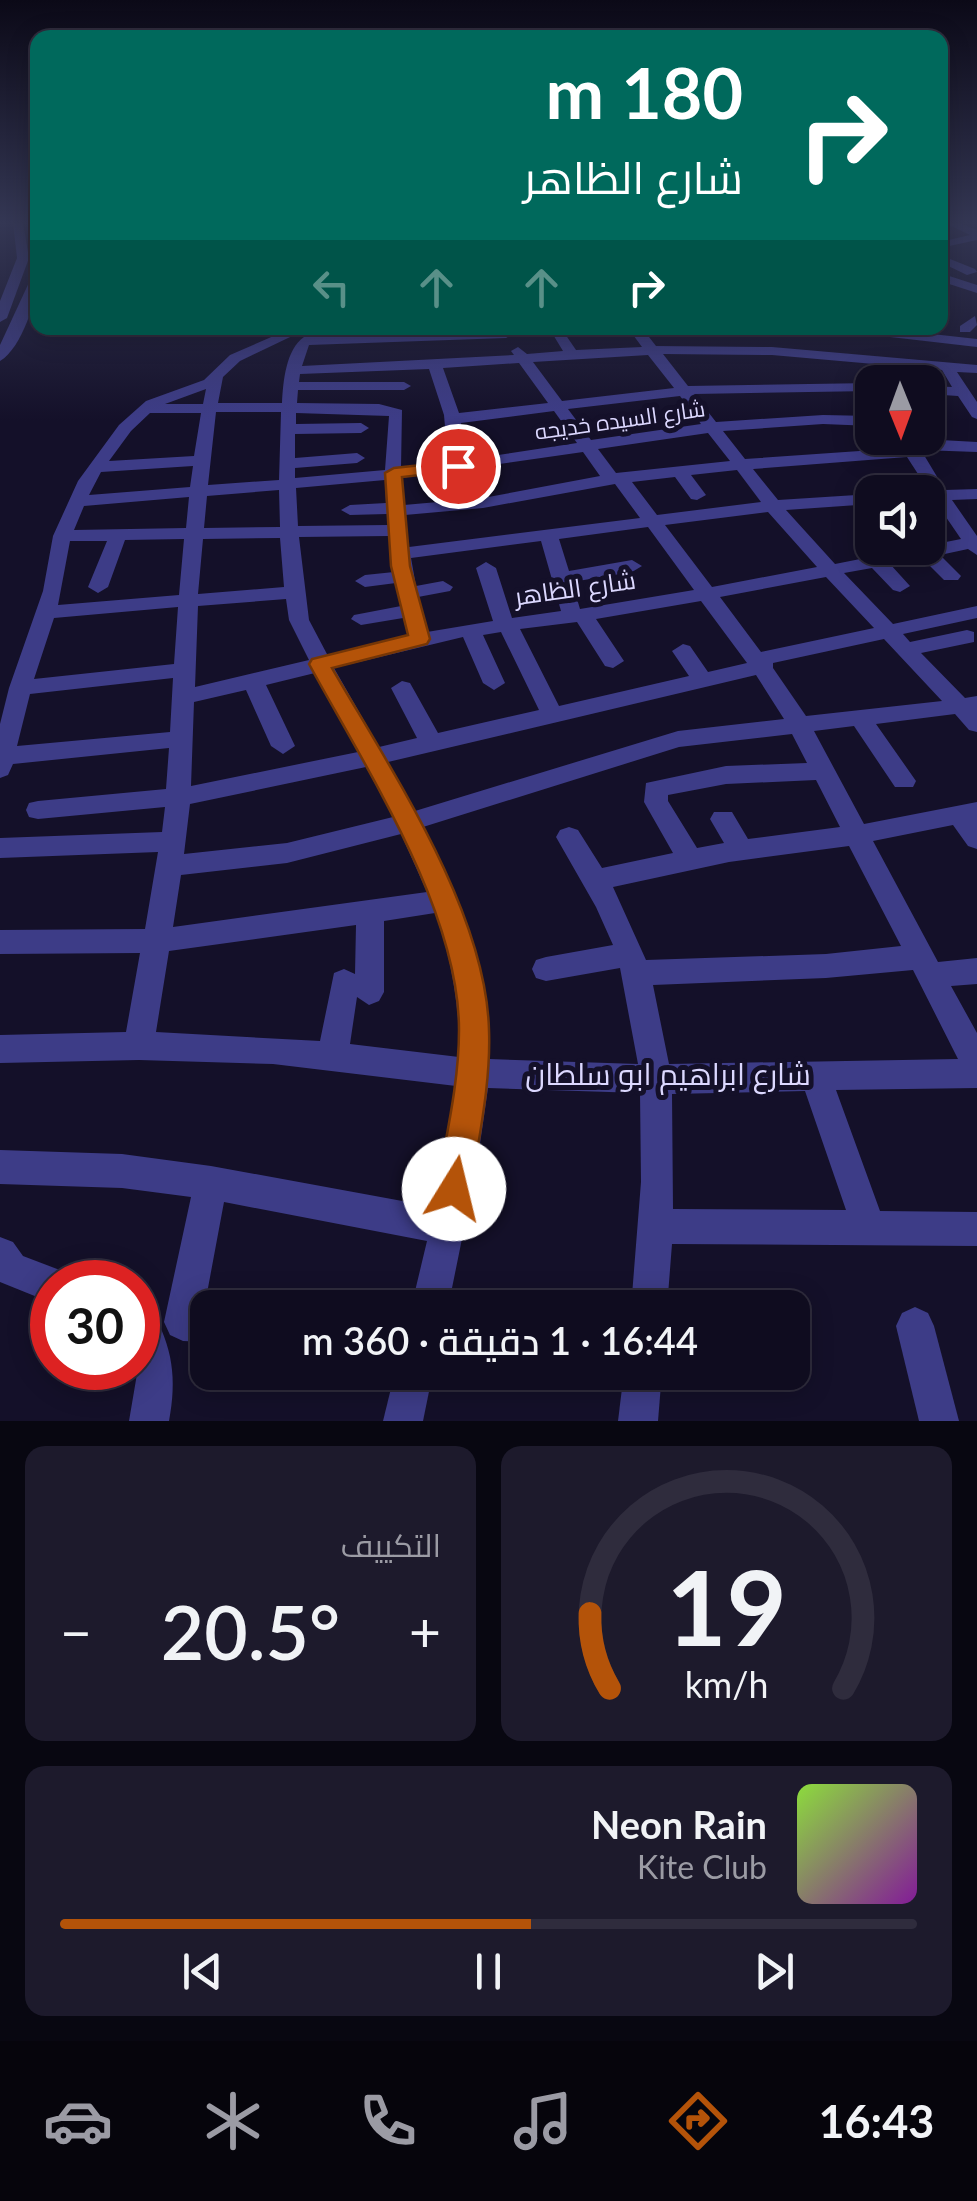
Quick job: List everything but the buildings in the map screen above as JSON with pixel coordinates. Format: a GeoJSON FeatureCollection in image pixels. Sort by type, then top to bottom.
{"type":"FeatureCollection","features":[{"type":"Feature","properties":{"kind":"street"},"geometry":{"type":"LineString","coordinates":[[5,296],[0,322],[19,324]]}},
{"type":"Feature","properties":{"kind":"street"},"geometry":{"type":"LineString","coordinates":[[0,357],[30,296]]}},
{"type":"Feature","properties":{"kind":"street"},"geometry":{"type":"LineString","coordinates":[[948,325],[973,327]]}},
{"type":"Feature","properties":{"kind":"street"},"geometry":{"type":"LineString","coordinates":[[181,739],[2,763],[20,688],[46,612],[62,536],[76,501],[97,467],[142,409],[160,398],[198,388],[235,358],[286,335]]}},
{"type":"Feature","properties":{"kind":"street"},"geometry":{"type":"LineString","coordinates":[[417,335],[308,340],[300,344],[291,398],[287,474],[292,592],[299,620],[408,824],[444,902],[469,980],[474,1025],[473,1074],[441,1290]]}},
{"type":"Feature","properties":{"kind":"street"},"geometry":{"type":"LineString","coordinates":[[507,335],[587,445],[762,663],[800,724],[977,1064]]}},
{"type":"Feature","properties":{"kind":"street"},"geometry":{"type":"LineString","coordinates":[[559,335],[572,354]]}},
{"type":"Feature","properties":{"kind":"street"},"geometry":{"type":"LineString","coordinates":[[641,335],[772,506],[972,712]]}},
{"type":"Feature","properties":{"kind":"street"},"geometry":{"type":"LineString","coordinates":[[891,365],[893,335]]}},
{"type":"Feature","properties":{"kind":"street"},"geometry":{"type":"LineString","coordinates":[[922,335],[977,343]]}},
{"type":"Feature","properties":{"kind":"street"},"geometry":{"type":"LineString","coordinates":[[291,398],[435,366],[572,354],[610,359],[653,350],[736,349],[977,369]]}},
{"type":"Feature","properties":{"kind":"street"},"geometry":{"type":"LineString","coordinates":[[435,366],[452,419],[458,466]]}},
{"type":"Feature","properties":{"kind":"street"},"geometry":{"type":"LineString","coordinates":[[947,367],[977,414]]}},
{"type":"Feature","properties":{"kind":"street"},"geometry":{"type":"LineString","coordinates":[[139,1046],[178,797],[182,670],[193,534],[216,377]]}},
{"type":"Feature","properties":{"kind":"street"},"geometry":{"type":"LineString","coordinates":[[142,409],[209,408],[404,386]]}},
{"type":"Feature","properties":{"kind":"street"},"geometry":{"type":"LineString","coordinates":[[452,419],[683,390],[855,387]]}},
{"type":"Feature","properties":{"kind":"street"},"geometry":{"type":"LineString","coordinates":[[945,391],[963,392]]}},
{"type":"Feature","properties":{"kind":"street"},"geometry":{"type":"LineString","coordinates":[[291,398],[361,428]]}},
{"type":"Feature","properties":{"kind":"street"},"geometry":{"type":"LineString","coordinates":[[291,398],[397,413],[394,473],[399,554],[419,639]]}},
{"type":"Feature","properties":{"kind":"street","name":"شارع السيده خديجه"},"geometry":{"type":"LineString","coordinates":[[76,501],[198,491],[287,474],[394,473],[458,466],[707,422],[855,420]]}},
{"type":"Feature","properties":{"kind":"street"},"geometry":{"type":"LineString","coordinates":[[630,423],[707,422]]}},
{"type":"Feature","properties":{"kind":"street"},"geometry":{"type":"LineString","coordinates":[[945,446],[977,447]]}},
{"type":"Feature","properties":{"kind":"street"},"geometry":{"type":"LineString","coordinates":[[399,554],[616,478],[855,451]]}},
{"type":"Feature","properties":{"kind":"street"},"geometry":{"type":"LineString","coordinates":[[287,474],[358,458]]}},
{"type":"Feature","properties":{"kind":"street"},"geometry":{"type":"LineString","coordinates":[[97,467],[202,460]]}},
{"type":"Feature","properties":{"kind":"street"},"geometry":{"type":"LineString","coordinates":[[679,472],[697,495]]}},
{"type":"Feature","properties":{"kind":"street"},"geometry":{"type":"LineString","coordinates":[[796,486],[810,503]]}},
{"type":"Feature","properties":{"kind":"street"},"geometry":{"type":"LineString","coordinates":[[945,495],[977,494]]}},
{"type":"Feature","properties":{"kind":"street"},"geometry":{"type":"LineString","coordinates":[[350,510],[396,517],[505,520],[550,537],[772,506],[855,502]]}},
{"type":"Feature","properties":{"kind":"street"},"geometry":{"type":"LineString","coordinates":[[945,510],[975,545]]}},
{"type":"Feature","properties":{"kind":"street"},"geometry":{"type":"LineString","coordinates":[[62,536],[290,532],[396,517]]}},
{"type":"Feature","properties":{"kind":"street"},"geometry":{"type":"LineString","coordinates":[[98,587],[118,535]]}},
{"type":"Feature","properties":{"kind":"street"},"geometry":{"type":"LineString","coordinates":[[550,537],[559,578],[578,616],[613,661]]}},
{"type":"Feature","properties":{"kind":"street","name":"شارع الظاهر"},"geometry":{"type":"LineString","coordinates":[[945,548],[975,545]]}},
{"type":"Feature","properties":{"kind":"street","name":"شارع الظاهر"},"geometry":{"type":"LineString","coordinates":[[182,698],[419,639],[710,594],[855,564]]}},
{"type":"Feature","properties":{"kind":"street"},"geometry":{"type":"LineString","coordinates":[[880,565],[900,586]]}},
{"type":"Feature","properties":{"kind":"street"},"geometry":{"type":"LineString","coordinates":[[939,565],[950,576]]}},
{"type":"Feature","properties":{"kind":"street"},"geometry":{"type":"LineString","coordinates":[[559,578],[632,566]]}},
{"type":"Feature","properties":{"kind":"street"},"geometry":{"type":"LineString","coordinates":[[486,568],[506,626],[552,714]]}},
{"type":"Feature","properties":{"kind":"street"},"geometry":{"type":"LineString","coordinates":[[365,581],[407,593]]}},
{"type":"Feature","properties":{"kind":"street"},"geometry":{"type":"LineString","coordinates":[[361,619],[407,593],[444,587]]}},
{"type":"Feature","properties":{"kind":"street"},"geometry":{"type":"LineString","coordinates":[[46,612],[292,592]]}},
{"type":"Feature","properties":{"kind":"street"},"geometry":{"type":"LineString","coordinates":[[38,810],[178,797],[371,759],[702,680],[890,630],[977,612]]}},
{"type":"Feature","properties":{"kind":"street"},"geometry":{"type":"LineString","coordinates":[[471,630],[494,683]]}},
{"type":"Feature","properties":{"kind":"street"},"geometry":{"type":"LineString","coordinates":[[908,649],[967,637]]}},
{"type":"Feature","properties":{"kind":"street"},"geometry":{"type":"LineString","coordinates":[[683,652],[702,680]]}},
{"type":"Feature","properties":{"kind":"street"},"geometry":{"type":"LineString","coordinates":[[20,688],[182,670]]}},
{"type":"Feature","properties":{"kind":"street"},"geometry":{"type":"LineString","coordinates":[[254,681],[283,746]]}},
{"type":"Feature","properties":{"kind":"street"},"geometry":{"type":"LineString","coordinates":[[402,688],[432,744]]}},
{"type":"Feature","properties":{"kind":"street"},"geometry":{"type":"LineString","coordinates":[[0,848],[287,854],[408,824],[648,746],[860,717],[972,712]]}},
{"type":"Feature","properties":{"kind":"street"},"geometry":{"type":"LineString","coordinates":[[860,717],[904,781]]}},
{"type":"Feature","properties":{"kind":"street"},"geometry":{"type":"LineString","coordinates":[[690,859],[656,802],[655,790],[726,776],[824,771]]}},
{"type":"Feature","properties":{"kind":"street"},"geometry":{"type":"LineString","coordinates":[[596,880],[690,859],[856,835],[968,813],[977,839]]}},
{"type":"Feature","properties":{"kind":"street"},"geometry":{"type":"LineString","coordinates":[[724,819],[741,851]]}},
{"type":"Feature","properties":{"kind":"street"},"geometry":{"type":"LineString","coordinates":[[569,837],[596,880],[633,964],[656,1079],[657,1226],[651,1290]]}},
{"type":"Feature","properties":{"kind":"street"},"geometry":{"type":"LineString","coordinates":[[0,942],[156,941],[444,902]]}},
{"type":"Feature","properties":{"kind":"street"},"geometry":{"type":"LineString","coordinates":[[333,1057],[356,987],[370,912]]}},
{"type":"Feature","properties":{"kind":"street"},"geometry":{"type":"LineString","coordinates":[[546,968],[633,964],[923,966],[977,971]]}},
{"type":"Feature","properties":{"kind":"street","name":"شارع ابراهيم ابو سلطان"},"geometry":{"type":"LineString","coordinates":[[0,1049],[139,1046],[273,1050],[473,1074],[656,1079],[977,1073]]}},
{"type":"Feature","properties":{"kind":"street"},"geometry":{"type":"LineString","coordinates":[[815,1076],[870,1230]]}},
{"type":"Feature","properties":{"kind":"street"},"geometry":{"type":"LineString","coordinates":[[0,1167],[122,1171],[211,1183],[448,1227]]}},
{"type":"Feature","properties":{"kind":"street"},"geometry":{"type":"LineString","coordinates":[[190,1323],[183,1322],[211,1183]]}},
{"type":"Feature","properties":{"kind":"street"},"geometry":{"type":"LineString","coordinates":[[657,1226],[977,1229]]}},
{"type":"Feature","properties":{"kind":"street"},"geometry":{"type":"LineString","coordinates":[[0,1255],[11,1269],[30,1276]]}},
{"type":"Feature","properties":{"kind":"street"},"geometry":{"type":"LineString","coordinates":[[914,1326],[938,1421]]}},
{"type":"Feature","properties":{"kind":"street"},"geometry":{"type":"LineString","coordinates":[[150,1421],[156,1390]]}},
{"type":"Feature","properties":{"kind":"street"},"geometry":{"type":"LineString","coordinates":[[402,1421],[410,1390]]}},
{"type":"Feature","properties":{"kind":"street"},"geometry":{"type":"LineString","coordinates":[[638,1421],[641,1390]]}},
{"type":"Feature","properties":{"kind":"route"},"geometry":{"type":"LineString","coordinates":[[454,1189],[473,1074],[474,1025],[459,938],[408,824],[320,664],[419,639],[402,577],[394,473],[458,466]]}}]}
